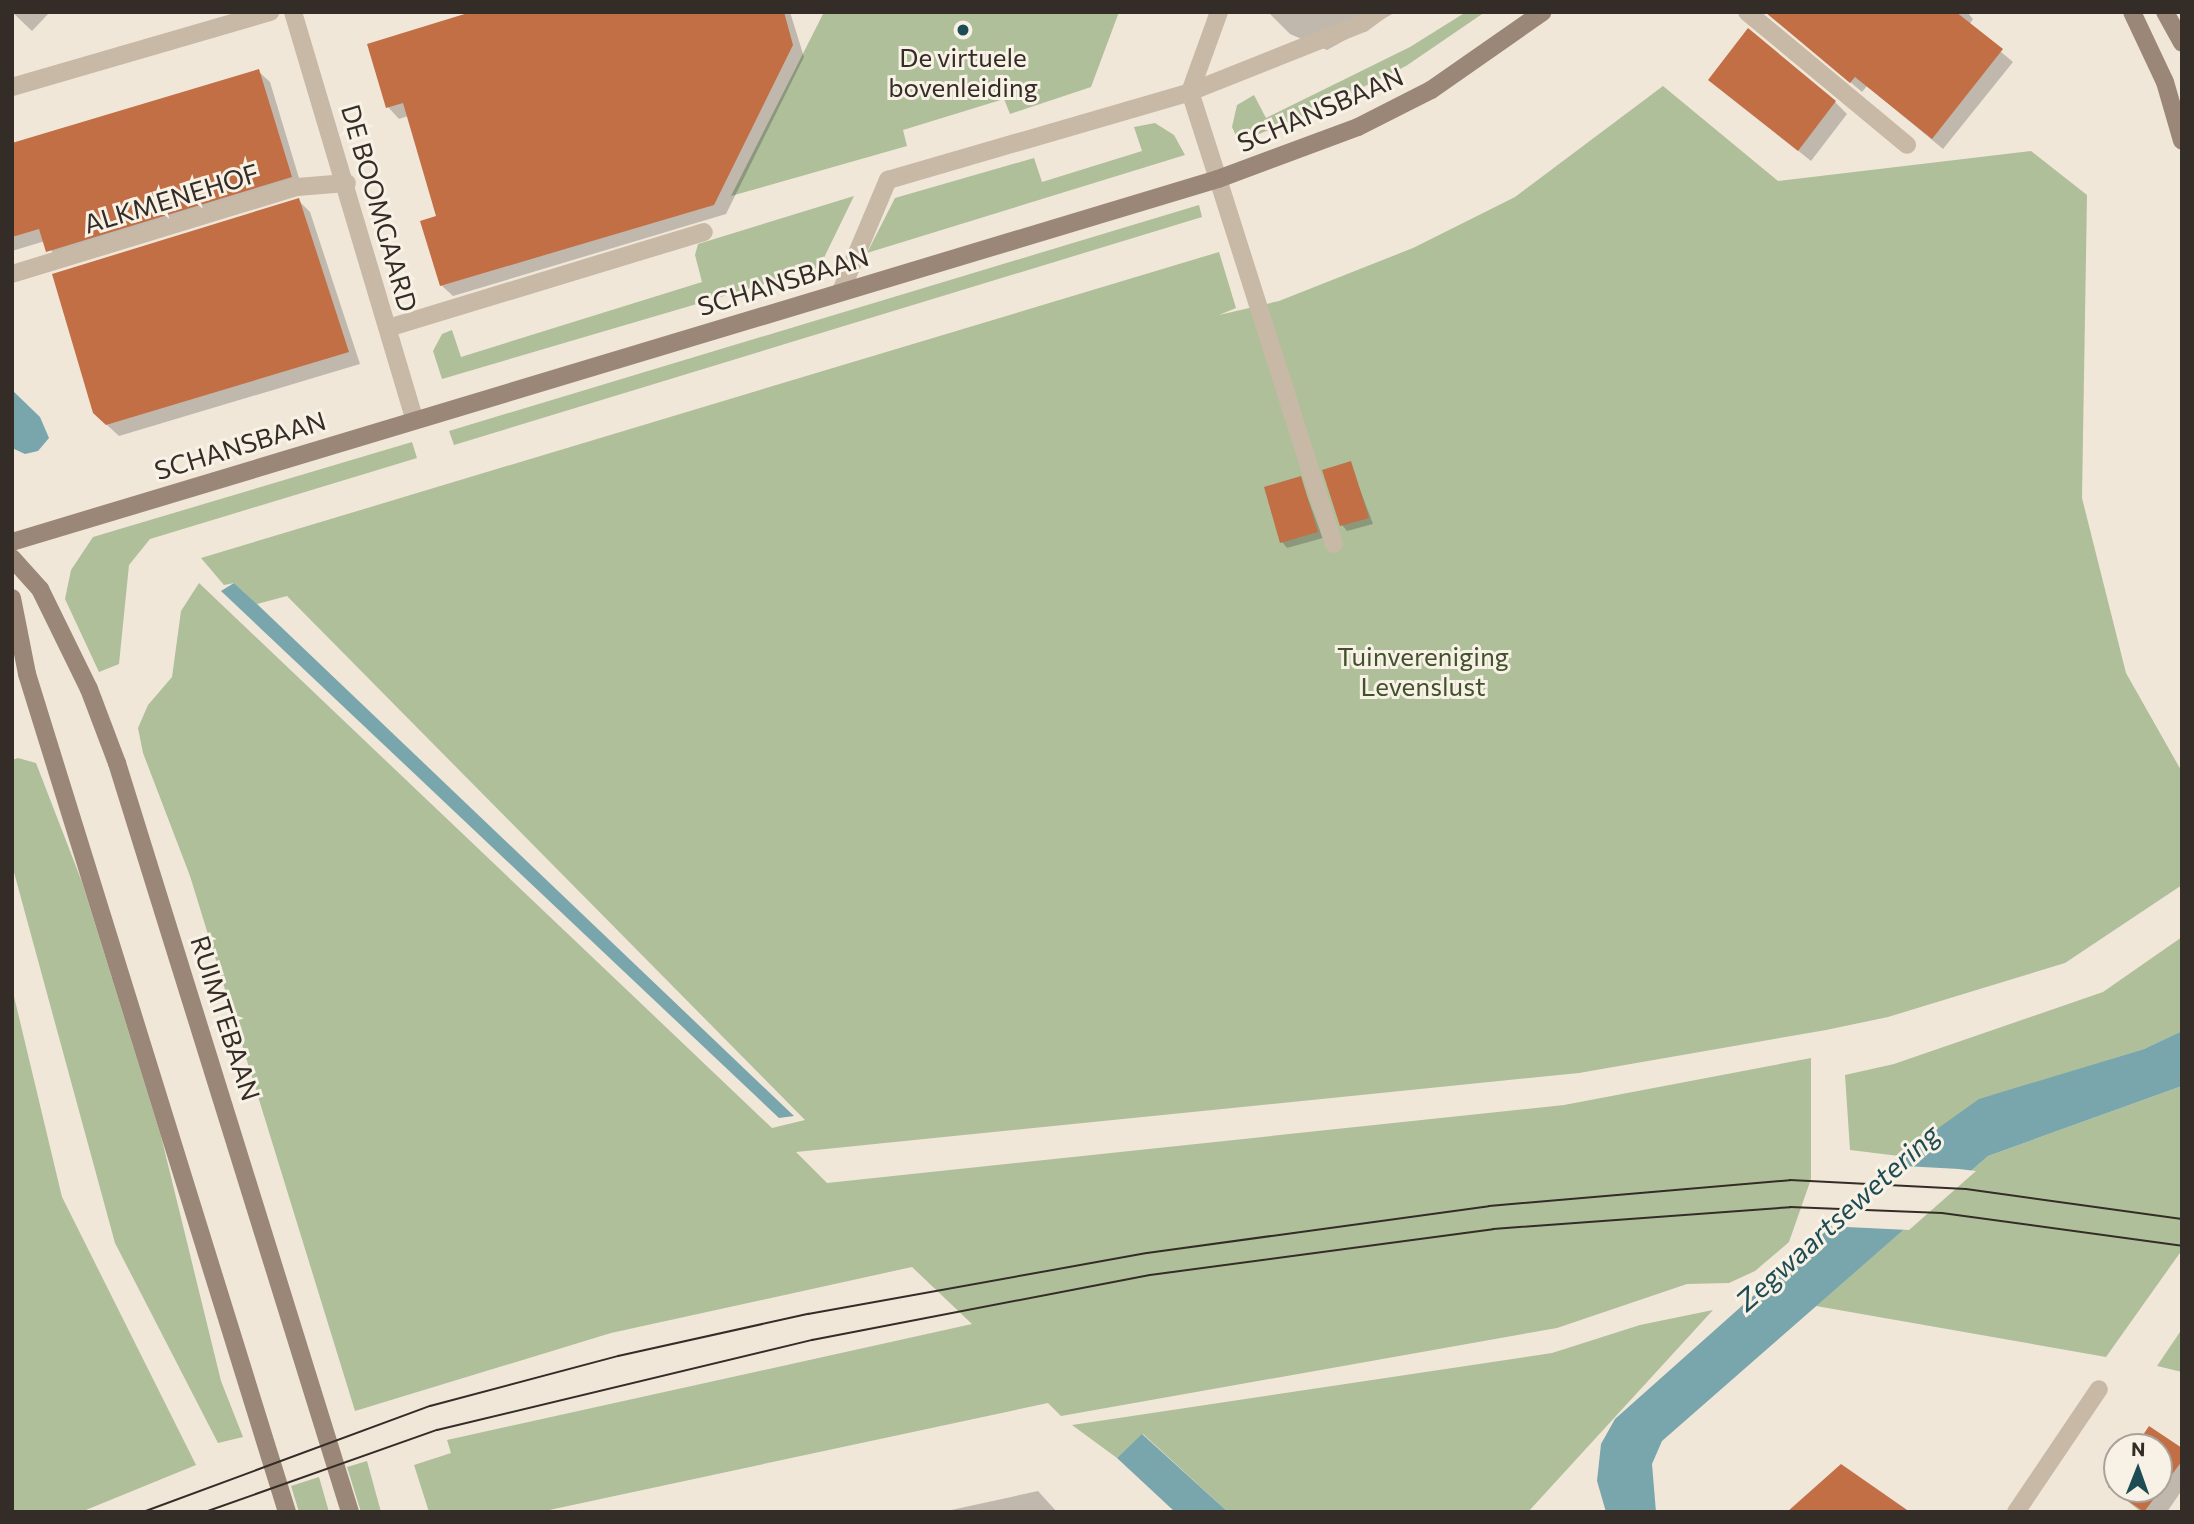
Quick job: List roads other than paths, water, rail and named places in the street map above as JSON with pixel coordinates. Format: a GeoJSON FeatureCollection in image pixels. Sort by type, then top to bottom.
{"type":"FeatureCollection","features":[{"type":"Feature","properties":{"kind":"street"},"geometry":{"type":"LineString","coordinates":[[12,86],[244,15],[270,12]]}},
{"type":"Feature","properties":{"kind":"street","name":"DE BOOMGAARD"},"geometry":{"type":"LineString","coordinates":[[293,12],[347,183],[414,419]]}},
{"type":"Feature","properties":{"kind":"street"},"geometry":{"type":"LineString","coordinates":[[1219,12],[1190,92],[1334,544]]}},
{"type":"Feature","properties":{"kind":"street"},"geometry":{"type":"LineString","coordinates":[[842,291],[888,180],[1190,92],[1363,23],[1378,12]]}},
{"type":"Feature","properties":{"kind":"street","name":"SCHANSBAAN"},"geometry":{"type":"LineString","coordinates":[[12,542],[1218,179],[1359,127],[1431,90],[1543,12]]}},
{"type":"Feature","properties":{"kind":"street"},"geometry":{"type":"LineString","coordinates":[[1747,12],[1907,145]]}},
{"type":"Feature","properties":{"kind":"street"},"geometry":{"type":"LineString","coordinates":[[2133,12],[2165,82],[2182,141]]}},
{"type":"Feature","properties":{"kind":"street"},"geometry":{"type":"LineString","coordinates":[[2165,12],[2182,43]]}},
{"type":"Feature","properties":{"kind":"street","name":"ALKMENEHOF"},"geometry":{"type":"LineString","coordinates":[[12,274],[297,187],[347,183]]}},
{"type":"Feature","properties":{"kind":"street"},"geometry":{"type":"LineString","coordinates":[[388,328],[704,232]]}},
{"type":"Feature","properties":{"kind":"street","name":"RUIMTEBAAN"},"geometry":{"type":"LineString","coordinates":[[12,558],[40,589],[89,689],[117,763],[350,1512]]}},
{"type":"Feature","properties":{"kind":"street"},"geometry":{"type":"LineString","coordinates":[[12,598],[27,674],[287,1512]]}},
{"type":"Feature","properties":{"kind":"street"},"geometry":{"type":"LineString","coordinates":[[2016,1512],[2099,1390]]}},
{"type":"Feature","properties":{"kind":"water"},"geometry":{"type":"Polygon","coordinates":[[[12,390],[40,417],[49,438],[38,451],[25,454],[12,448],[12,390]]]}},
{"type":"Feature","properties":{"kind":"water"},"geometry":{"type":"Polygon","coordinates":[[[234,583],[794,1116],[779,1118],[221,591],[234,583]]]}},
{"type":"Feature","properties":{"kind":"water"},"geometry":{"type":"Polygon","coordinates":[[[2182,1031],[2182,1086],[1988,1156],[1662,1441],[1652,1464],[1656,1512],[1606,1512],[1597,1481],[1601,1444],[1615,1419],[1826,1231],[1899,1156],[1979,1099],[2144,1049],[2182,1031]]]}},
{"type":"Feature","properties":{"kind":"water"},"geometry":{"type":"Polygon","coordinates":[[[1142,1434],[1228,1512],[1175,1512],[1117,1458],[1142,1434]]]}},
{"type":"Feature","properties":{"kind":"tram line"},"geometry":{"type":"LineString","coordinates":[[143,1512],[430,1406],[618,1356],[808,1314],[1147,1253],[1489,1206],[1790,1180],[1966,1189],[2182,1219]]}},
{"type":"Feature","properties":{"kind":"tram line"},"geometry":{"type":"LineString","coordinates":[[205,1512],[437,1430],[812,1340],[1150,1275],[1493,1229],[1790,1207],[1942,1213],[2182,1246]]}},
{"type":"Feature","properties":{"kind":"place","name":"De virtuele bovenleiding"},"geometry":{"type":"Point","coordinates":[963,30]}},
{"type":"Feature","properties":{"kind":"park label","name":"Tuinvereniging Levenslust"},"geometry":{"type":"Point","coordinates":[1423,671]}},
{"type":"Feature","properties":{"kind":"water label","name":"Zegwaartsewetering"},"geometry":{"type":"Point","coordinates":[1837,1217]}}]}
